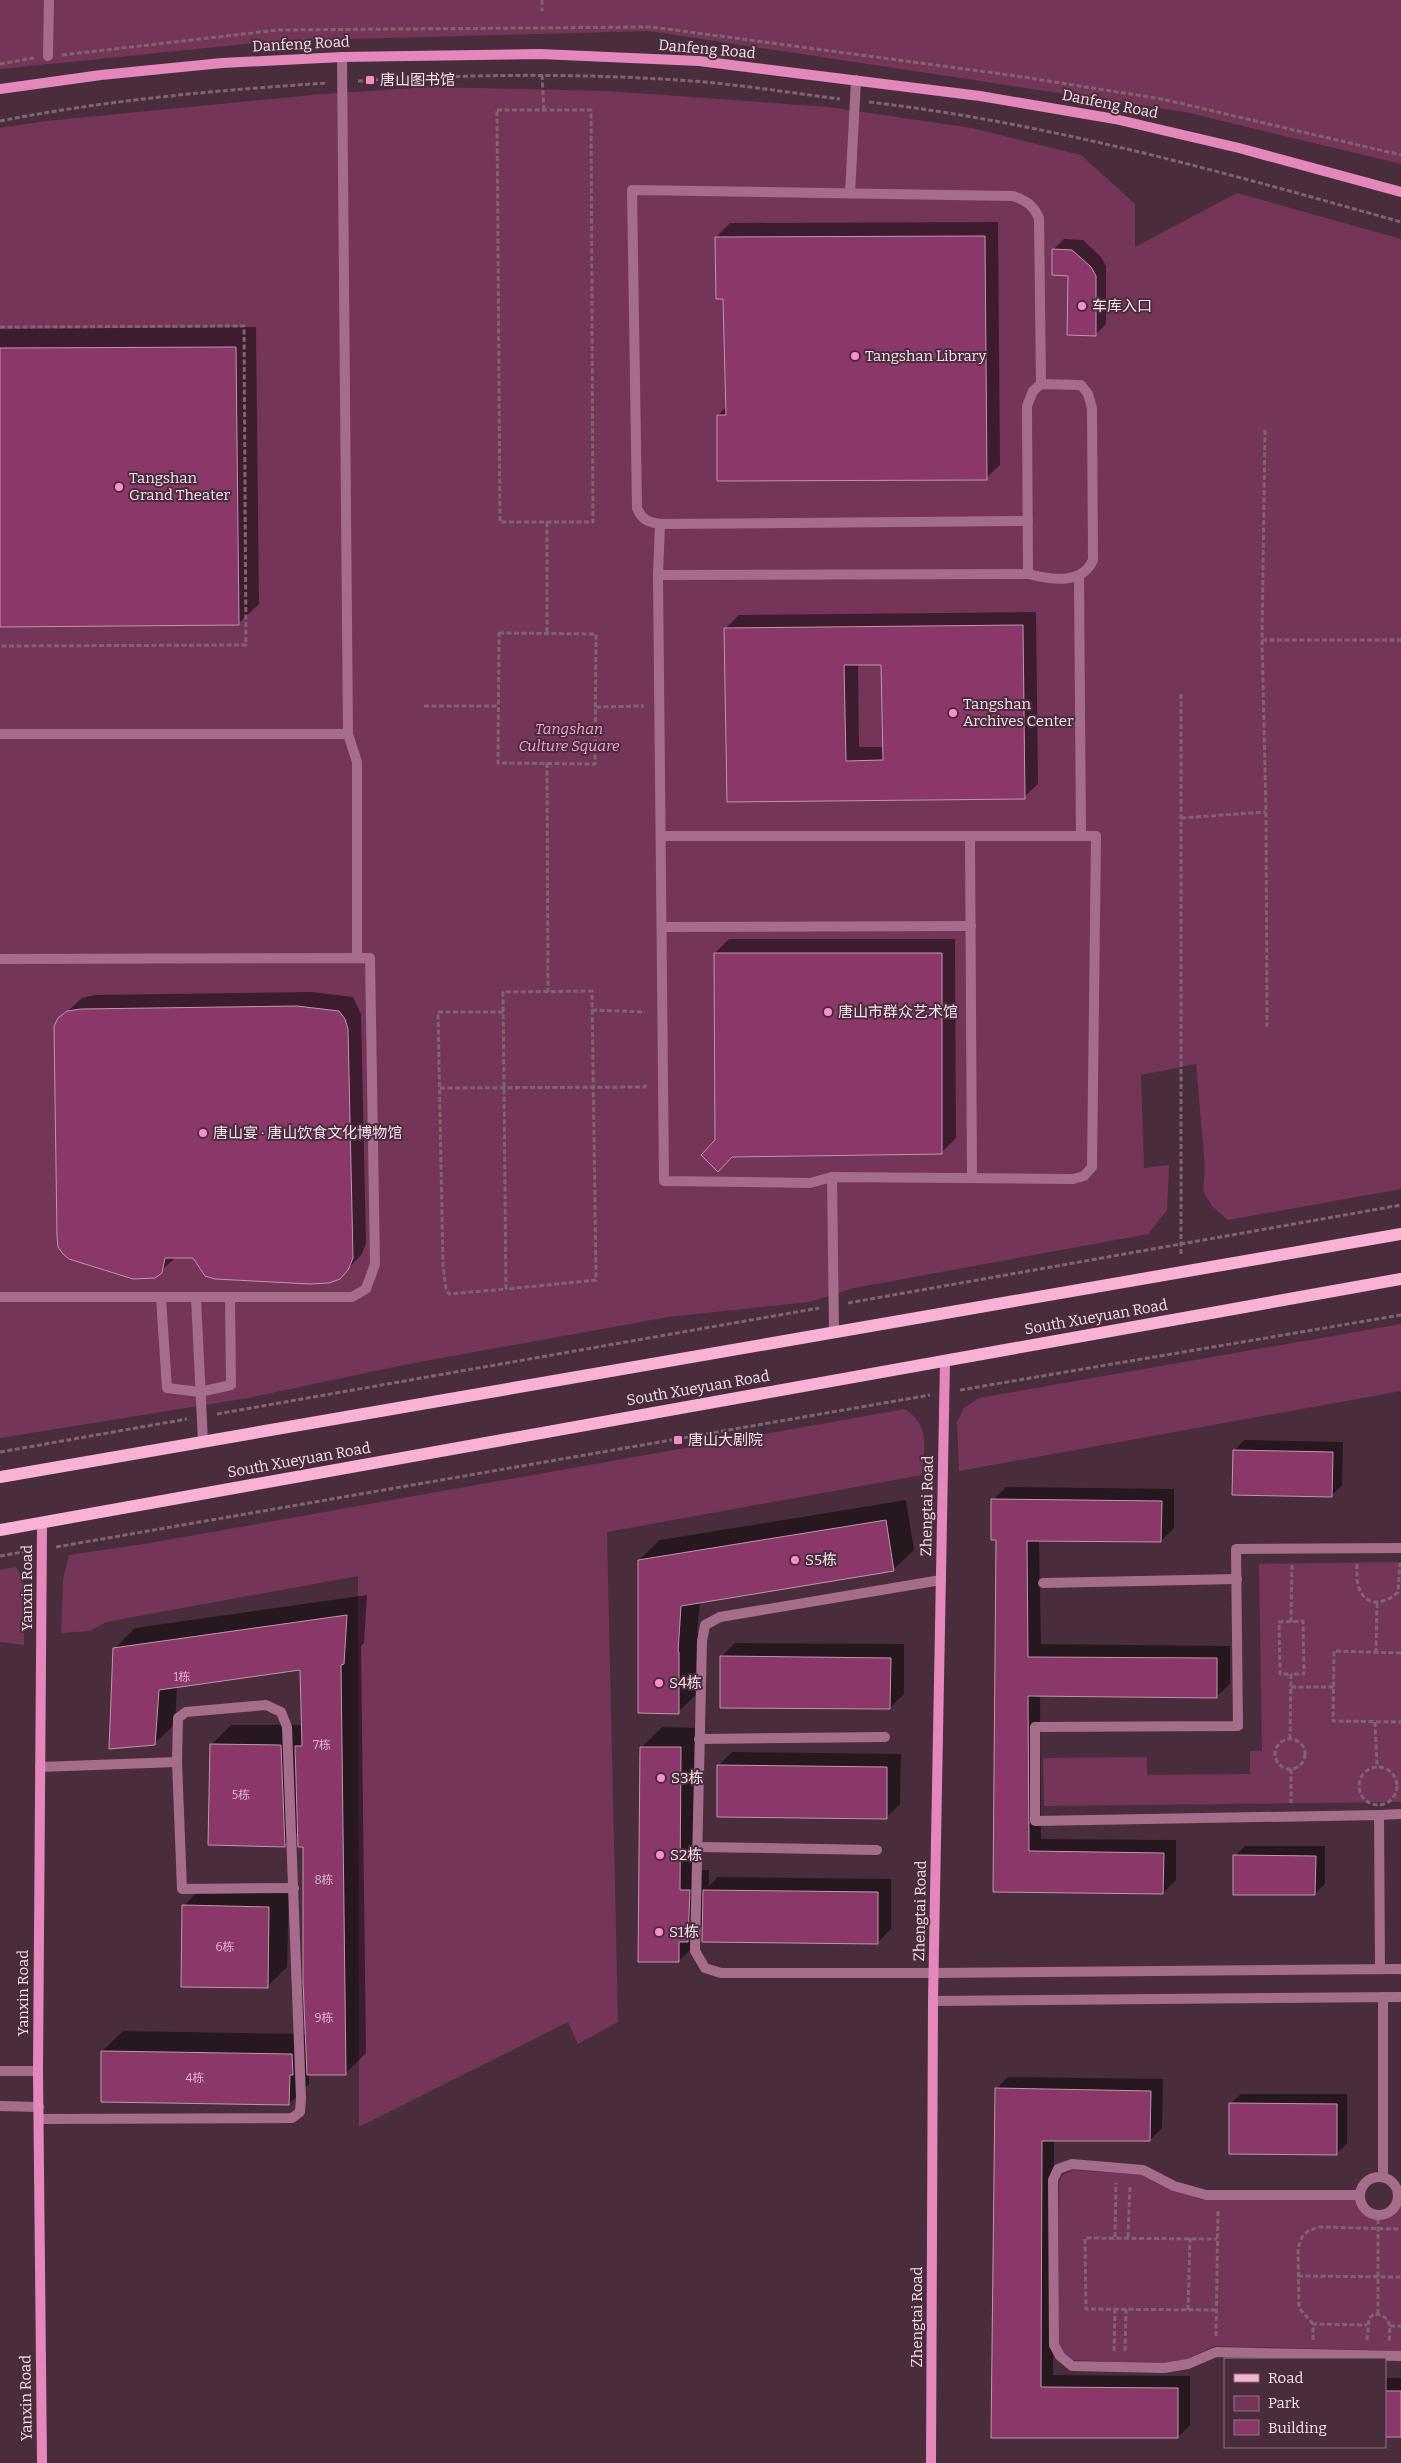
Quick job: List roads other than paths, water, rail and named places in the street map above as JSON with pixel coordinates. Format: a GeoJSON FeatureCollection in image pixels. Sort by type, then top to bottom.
{"type":"FeatureCollection","features":[{"type":"Feature","properties":{"kind":"main road","name":"South Xueyuan Road"},"geometry":{"type":"LineString","coordinates":[[0,1477],[1181,1274],[1401,1234]]}},
{"type":"Feature","properties":{"kind":"main road","name":"South Xueyuan Road"},"geometry":{"type":"LineString","coordinates":[[0,1530],[1401,1279]]}},
{"type":"Feature","properties":{"kind":"street"},"geometry":{"type":"LineString","coordinates":[[48,56],[49,0]]}},
{"type":"Feature","properties":{"kind":"street","name":"Danfeng Road"},"geometry":{"type":"LineString","coordinates":[[0,89],[101,74],[222,63],[342,57],[540,54],[689,60],[980,96],[1115,119],[1239,148],[1401,192]]}},
{"type":"Feature","properties":{"kind":"street"},"geometry":{"type":"LineString","coordinates":[[342,57],[348,734],[357,762],[357,958]]}},
{"type":"Feature","properties":{"kind":"street"},"geometry":{"type":"LineString","coordinates":[[850,192],[856,80]]}},
{"type":"Feature","properties":{"kind":"street"},"geometry":{"type":"LineString","coordinates":[[1028,521],[660,524],[641,518],[637,508],[632,190],[1013,196],[1025,200],[1034,207],[1039,218],[1041,384]]}},
{"type":"Feature","properties":{"kind":"street"},"geometry":{"type":"LineString","coordinates":[[658,575],[1028,574],[1042,578],[1079,578],[1088,570],[1093,560],[1092,408],[1088,394],[1081,385],[1041,384],[1033,391],[1026,406],[1028,574]]}},
{"type":"Feature","properties":{"kind":"street"},"geometry":{"type":"LineString","coordinates":[[660,524],[658,575],[664,1181],[810,1183],[832,1177],[1073,1178],[1084,1176],[1092,1167],[1096,836],[662,836]]}},
{"type":"Feature","properties":{"kind":"street"},"geometry":{"type":"LineString","coordinates":[[1079,578],[1081,836]]}},
{"type":"Feature","properties":{"kind":"street"},"geometry":{"type":"LineString","coordinates":[[0,734],[348,734]]}},
{"type":"Feature","properties":{"kind":"street"},"geometry":{"type":"LineString","coordinates":[[970,836],[972,1178]]}},
{"type":"Feature","properties":{"kind":"street"},"geometry":{"type":"LineString","coordinates":[[662,927],[971,926]]}},
{"type":"Feature","properties":{"kind":"street"},"geometry":{"type":"LineString","coordinates":[[0,959],[370,958],[375,1264],[366,1289],[352,1297],[0,1297]]}},
{"type":"Feature","properties":{"kind":"street"},"geometry":{"type":"LineString","coordinates":[[832,1177],[834,1333]]}},
{"type":"Feature","properties":{"kind":"street"},"geometry":{"type":"LineString","coordinates":[[161,1298],[167,1388],[200,1392],[231,1385],[230,1298]]}},
{"type":"Feature","properties":{"kind":"street"},"geometry":{"type":"LineString","coordinates":[[196,1298],[203,1442]]}},
{"type":"Feature","properties":{"kind":"street","name":"Zhengtai Road"},"geometry":{"type":"LineString","coordinates":[[931,2463],[933,2001],[945,1360]]}},
{"type":"Feature","properties":{"kind":"street","name":"Yanxin Road"},"geometry":{"type":"LineString","coordinates":[[42,1522],[38,2071],[42,2463]]}},
{"type":"Feature","properties":{"kind":"street"},"geometry":{"type":"LineString","coordinates":[[1400,1548],[1236,1549],[1238,1726],[1035,1726],[1035,1821],[1401,1814]]}},
{"type":"Feature","properties":{"kind":"street"},"geometry":{"type":"LineString","coordinates":[[1043,1583],[1236,1579]]}},
{"type":"Feature","properties":{"kind":"street"},"geometry":{"type":"LineString","coordinates":[[941,1580],[720,1617],[705,1625],[702,1641],[695,1951],[705,1968],[721,1973],[934,1974],[1401,1969]]}},
{"type":"Feature","properties":{"kind":"street"},"geometry":{"type":"LineString","coordinates":[[38,2120],[292,2118],[300,2112],[294,1888],[287,1727],[281,1712],[266,1705],[186,1712],[178,1718],[177,1762],[182,1889],[294,1888]]}},
{"type":"Feature","properties":{"kind":"street"},"geometry":{"type":"LineString","coordinates":[[699,1739],[885,1737]]}},
{"type":"Feature","properties":{"kind":"street"},"geometry":{"type":"LineString","coordinates":[[40,1767],[177,1762]]}},
{"type":"Feature","properties":{"kind":"street"},"geometry":{"type":"LineString","coordinates":[[1379,1815],[1380,1969]]}},
{"type":"Feature","properties":{"kind":"street"},"geometry":{"type":"LineString","coordinates":[[697,1847],[876,1850]]}},
{"type":"Feature","properties":{"kind":"street"},"geometry":{"type":"LineString","coordinates":[[1383,1997],[1383,2177]]}},
{"type":"Feature","properties":{"kind":"street"},"geometry":{"type":"LineString","coordinates":[[933,2001],[1401,1997]]}},
{"type":"Feature","properties":{"kind":"street"},"geometry":{"type":"LineString","coordinates":[[0,2071],[38,2071]]}},
{"type":"Feature","properties":{"kind":"street"},"geometry":{"type":"LineString","coordinates":[[0,2106],[39,2107]]}},
{"type":"Feature","properties":{"kind":"street"},"geometry":{"type":"LineString","coordinates":[[1360,2195],[1206,2195],[1174,2186],[1143,2170],[1072,2164],[1058,2169],[1053,2180],[1054,2345],[1060,2356],[1072,2366],[1164,2368],[1188,2364],[1216,2352],[1401,2356]]}},
{"type":"Feature","properties":{"kind":"street"},"geometry":{"type":"LineString","coordinates":[[1383,2177],[1394,2184],[1399,2192],[1398,2202],[1394,2208],[1390,2212],[1378,2215],[1367,2210],[1360,2195],[1362,2188],[1370,2179],[1383,2177]]}},
{"type":"Feature","properties":{"kind":"place","name":"唐山图书馆"},"geometry":{"type":"Point","coordinates":[370,80]}},
{"type":"Feature","properties":{"kind":"place","name":"车库入口"},"geometry":{"type":"Point","coordinates":[1082,306]}},
{"type":"Feature","properties":{"kind":"place","name":"Tangshan Library"},"geometry":{"type":"Point","coordinates":[855,356]}},
{"type":"Feature","properties":{"kind":"place","name":"Tangshan Grand Theater"},"geometry":{"type":"Point","coordinates":[119,487]}},
{"type":"Feature","properties":{"kind":"place","name":"Tangshan Archives Center"},"geometry":{"type":"Point","coordinates":[953,713]}},
{"type":"Feature","properties":{"kind":"place","name":"唐山市群众艺术馆"},"geometry":{"type":"Point","coordinates":[828,1012]}},
{"type":"Feature","properties":{"kind":"place","name":"唐山宴 · 唐山饮食文化博物馆"},"geometry":{"type":"Point","coordinates":[203,1133]}},
{"type":"Feature","properties":{"kind":"place","name":"唐山大剧院"},"geometry":{"type":"Point","coordinates":[678,1440]}},
{"type":"Feature","properties":{"kind":"place","name":"S5栋"},"geometry":{"type":"Point","coordinates":[795,1560]}},
{"type":"Feature","properties":{"kind":"place","name":"S4栋"},"geometry":{"type":"Point","coordinates":[659,1683]}},
{"type":"Feature","properties":{"kind":"place","name":"S3栋"},"geometry":{"type":"Point","coordinates":[661,1778]}},
{"type":"Feature","properties":{"kind":"place","name":"S2栋"},"geometry":{"type":"Point","coordinates":[660,1855]}},
{"type":"Feature","properties":{"kind":"place","name":"S1栋"},"geometry":{"type":"Point","coordinates":[659,1932]}},
{"type":"Feature","properties":{"kind":"park label","name":"Tangshan Culture Square"},"geometry":{"type":"Point","coordinates":[569,738]}}]}
